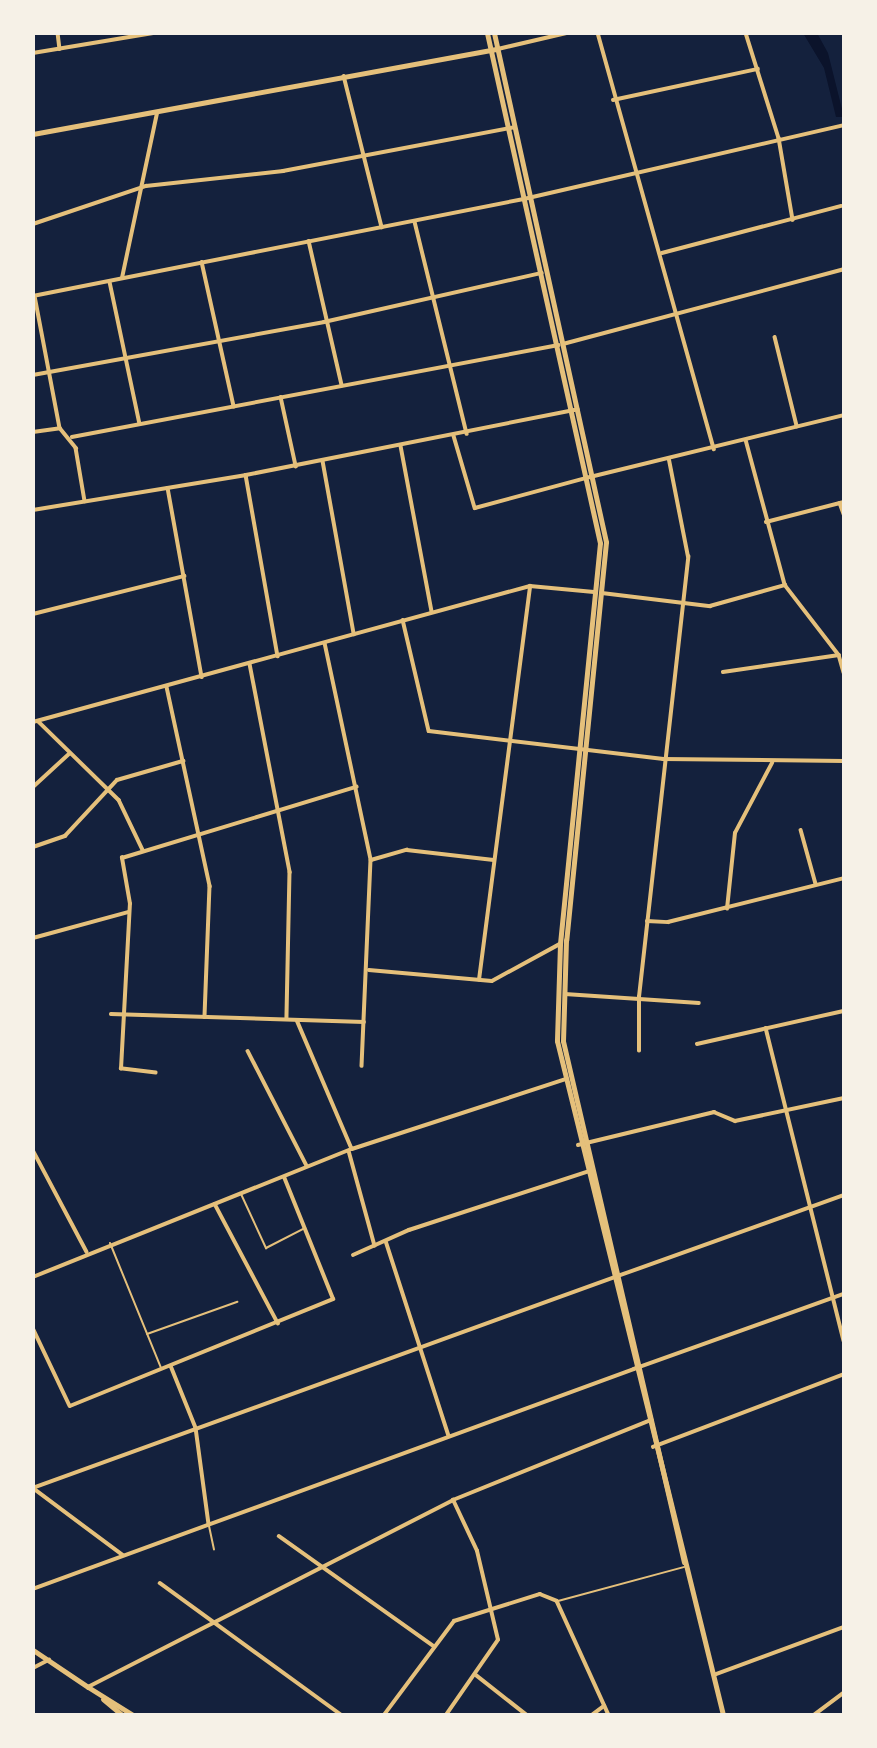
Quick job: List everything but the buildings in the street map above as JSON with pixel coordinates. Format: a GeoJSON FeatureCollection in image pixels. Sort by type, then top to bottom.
{"type":"FeatureCollection","features":[{"type":"Feature","properties":{"kind":"main road"},"geometry":{"type":"LineString","coordinates":[[487,33],[494,50],[606,542],[563,942],[560,994],[565,1079],[723,1715]]}},
{"type":"Feature","properties":{"kind":"main road"},"geometry":{"type":"LineString","coordinates":[[494,33],[494,50]]}},
{"type":"Feature","properties":{"kind":"main road"},"geometry":{"type":"LineString","coordinates":[[33,134],[494,50]]}},
{"type":"Feature","properties":{"kind":"main road"},"geometry":{"type":"LineString","coordinates":[[33,1650],[123,1713],[133,1715]]}},
{"type":"Feature","properties":{"kind":"street"},"geometry":{"type":"LineString","coordinates":[[58,33],[60,49]]}},
{"type":"Feature","properties":{"kind":"street"},"geometry":{"type":"LineString","coordinates":[[33,53],[153,33]]}},
{"type":"Feature","properties":{"kind":"street"},"geometry":{"type":"LineString","coordinates":[[494,50],[567,33]]}},
{"type":"Feature","properties":{"kind":"street"},"geometry":{"type":"LineString","coordinates":[[598,33],[612,100],[662,253],[714,449]]}},
{"type":"Feature","properties":{"kind":"street"},"geometry":{"type":"LineString","coordinates":[[746,33],[779,138],[793,220]]}},
{"type":"Feature","properties":{"kind":"street"},"geometry":{"type":"LineString","coordinates":[[612,100],[758,69]]}},
{"type":"Feature","properties":{"kind":"street"},"geometry":{"type":"LineString","coordinates":[[344,76],[382,228]]}},
{"type":"Feature","properties":{"kind":"street"},"geometry":{"type":"LineString","coordinates":[[121,280],[157,113]]}},
{"type":"Feature","properties":{"kind":"street"},"geometry":{"type":"LineString","coordinates":[[60,428],[53,372],[34,296],[415,222],[831,125],[844,125]]}},
{"type":"Feature","properties":{"kind":"street"},"geometry":{"type":"LineString","coordinates":[[33,224],[141,187],[283,171],[511,128]]}},
{"type":"Feature","properties":{"kind":"street"},"geometry":{"type":"LineString","coordinates":[[662,253],[841,206]]}},
{"type":"Feature","properties":{"kind":"street"},"geometry":{"type":"LineString","coordinates":[[415,222],[467,434]]}},
{"type":"Feature","properties":{"kind":"street"},"geometry":{"type":"LineString","coordinates":[[309,241],[324,322],[342,386]]}},
{"type":"Feature","properties":{"kind":"street"},"geometry":{"type":"LineString","coordinates":[[202,262],[234,407]]}},
{"type":"Feature","properties":{"kind":"street"},"geometry":{"type":"LineString","coordinates":[[72,437],[560,345],[844,269]]}},
{"type":"Feature","properties":{"kind":"street"},"geometry":{"type":"LineString","coordinates":[[33,375],[324,322],[544,273]]}},
{"type":"Feature","properties":{"kind":"street"},"geometry":{"type":"LineString","coordinates":[[110,282],[141,425]]}},
{"type":"Feature","properties":{"kind":"street"},"geometry":{"type":"LineString","coordinates":[[775,337],[797,427]]}},
{"type":"Feature","properties":{"kind":"street"},"geometry":{"type":"LineString","coordinates":[[281,397],[296,466]]}},
{"type":"Feature","properties":{"kind":"street"},"geometry":{"type":"LineString","coordinates":[[33,510],[296,466],[467,434],[575,410]]}},
{"type":"Feature","properties":{"kind":"street"},"geometry":{"type":"LineString","coordinates":[[454,436],[475,508],[844,415]]}},
{"type":"Feature","properties":{"kind":"street"},"geometry":{"type":"LineString","coordinates":[[33,432],[60,428],[72,437],[85,502]]}},
{"type":"Feature","properties":{"kind":"street"},"geometry":{"type":"LineString","coordinates":[[746,440],[766,523],[785,585],[839,655],[844,672]]}},
{"type":"Feature","properties":{"kind":"street"},"geometry":{"type":"LineString","coordinates":[[401,446],[432,612]]}},
{"type":"Feature","properties":{"kind":"street"},"geometry":{"type":"LineString","coordinates":[[639,1051],[639,997],[663,759],[683,604],[687,538],[669,460]]}},
{"type":"Feature","properties":{"kind":"street"},"geometry":{"type":"LineString","coordinates":[[323,461],[354,634]]}},
{"type":"Feature","properties":{"kind":"street"},"geometry":{"type":"LineString","coordinates":[[246,475],[278,656]]}},
{"type":"Feature","properties":{"kind":"street"},"geometry":{"type":"LineString","coordinates":[[168,488],[202,677]]}},
{"type":"Feature","properties":{"kind":"street"},"geometry":{"type":"LineString","coordinates":[[766,523],[842,503],[844,514]]}},
{"type":"Feature","properties":{"kind":"street"},"geometry":{"type":"LineString","coordinates":[[33,614],[184,576]]}},
{"type":"Feature","properties":{"kind":"street"},"geometry":{"type":"LineString","coordinates":[[36,722],[530,586],[710,606],[785,585]]}},
{"type":"Feature","properties":{"kind":"street"},"geometry":{"type":"LineString","coordinates":[[479,981],[530,586]]}},
{"type":"Feature","properties":{"kind":"street"},"geometry":{"type":"LineString","coordinates":[[403,620],[425,727],[508,741],[663,759],[844,761]]}},
{"type":"Feature","properties":{"kind":"street"},"geometry":{"type":"LineString","coordinates":[[325,643],[371,860],[369,970],[362,1066]]}},
{"type":"Feature","properties":{"kind":"street"},"geometry":{"type":"LineString","coordinates":[[723,672],[839,655]]}},
{"type":"Feature","properties":{"kind":"street"},"geometry":{"type":"LineString","coordinates":[[250,664],[280,810],[292,894],[287,1019]]}},
{"type":"Feature","properties":{"kind":"street"},"geometry":{"type":"LineString","coordinates":[[167,687],[211,899],[205,1017]]}},
{"type":"Feature","properties":{"kind":"street"},"geometry":{"type":"LineString","coordinates":[[36,722],[105,793],[118,800],[143,850]]}},
{"type":"Feature","properties":{"kind":"street"},"geometry":{"type":"LineString","coordinates":[[33,787],[69,754]]}},
{"type":"Feature","properties":{"kind":"street"},"geometry":{"type":"LineString","coordinates":[[33,847],[65,836],[117,780],[183,761]]}},
{"type":"Feature","properties":{"kind":"street"},"geometry":{"type":"LineString","coordinates":[[727,909],[735,833],[772,762]]}},
{"type":"Feature","properties":{"kind":"street"},"geometry":{"type":"LineString","coordinates":[[156,1073],[122,1071],[129,912],[122,858],[356,788]]}},
{"type":"Feature","properties":{"kind":"street"},"geometry":{"type":"LineString","coordinates":[[802,830],[816,884]]}},
{"type":"Feature","properties":{"kind":"street"},"geometry":{"type":"LineString","coordinates":[[371,860],[407,850],[493,860]]}},
{"type":"Feature","properties":{"kind":"street"},"geometry":{"type":"LineString","coordinates":[[647,921],[727,909],[844,878]]}},
{"type":"Feature","properties":{"kind":"street"},"geometry":{"type":"LineString","coordinates":[[33,938],[129,912]]}},
{"type":"Feature","properties":{"kind":"street"},"geometry":{"type":"LineString","coordinates":[[369,970],[479,981],[498,979],[563,942]]}},
{"type":"Feature","properties":{"kind":"street"},"geometry":{"type":"LineString","coordinates":[[560,994],[639,997],[699,1003]]}},
{"type":"Feature","properties":{"kind":"street"},"geometry":{"type":"LineString","coordinates":[[698,1044],[844,1011]]}},
{"type":"Feature","properties":{"kind":"street"},"geometry":{"type":"LineString","coordinates":[[111,1014],[364,1022]]}},
{"type":"Feature","properties":{"kind":"street"},"geometry":{"type":"LineString","coordinates":[[297,1020],[351,1150],[375,1246]]}},
{"type":"Feature","properties":{"kind":"street"},"geometry":{"type":"LineString","coordinates":[[766,1028],[844,1340]]}},
{"type":"Feature","properties":{"kind":"street"},"geometry":{"type":"LineString","coordinates":[[248,1051],[307,1166]]}},
{"type":"Feature","properties":{"kind":"street"},"geometry":{"type":"LineString","coordinates":[[33,1277],[87,1252],[307,1166],[565,1079]]}},
{"type":"Feature","properties":{"kind":"street"},"geometry":{"type":"LineString","coordinates":[[581,1144],[714,1112],[735,1121],[844,1098]]}},
{"type":"Feature","properties":{"kind":"street"},"geometry":{"type":"LineString","coordinates":[[33,1150],[87,1252]]}},
{"type":"Feature","properties":{"kind":"street"},"geometry":{"type":"LineString","coordinates":[[353,1255],[588,1171]]}},
{"type":"Feature","properties":{"kind":"street"},"geometry":{"type":"LineString","coordinates":[[33,1328],[70,1406],[334,1299],[326,1273],[284,1177]]}},
{"type":"Feature","properties":{"kind":"street"},"geometry":{"type":"LineString","coordinates":[[33,1488],[196,1427],[421,1352],[614,1278],[844,1195]]}},
{"type":"Feature","properties":{"kind":"street"},"geometry":{"type":"LineString","coordinates":[[215,1204],[278,1323]]}},
{"type":"Feature","properties":{"kind":"street"},"geometry":{"type":"LineString","coordinates":[[386,1241],[449,1436]]}},
{"type":"Feature","properties":{"kind":"street"},"geometry":{"type":"LineString","coordinates":[[33,1589],[844,1294]]}},
{"type":"Feature","properties":{"kind":"street"},"geometry":{"type":"LineString","coordinates":[[171,1366],[196,1427],[209,1524]]}},
{"type":"Feature","properties":{"kind":"street"},"geometry":{"type":"LineString","coordinates":[[656,1446],[844,1374]]}},
{"type":"Feature","properties":{"kind":"street"},"geometry":{"type":"LineString","coordinates":[[88,1687],[453,1500],[650,1420]]}},
{"type":"Feature","properties":{"kind":"street"},"geometry":{"type":"LineString","coordinates":[[33,1488],[122,1555]]}},
{"type":"Feature","properties":{"kind":"street"},"geometry":{"type":"LineString","coordinates":[[446,1715],[498,1640],[477,1551],[453,1500]]}},
{"type":"Feature","properties":{"kind":"street"},"geometry":{"type":"LineString","coordinates":[[279,1536],[324,1564],[434,1646]]}},
{"type":"Feature","properties":{"kind":"street"},"geometry":{"type":"LineString","coordinates":[[160,1583],[342,1715]]}},
{"type":"Feature","properties":{"kind":"street"},"geometry":{"type":"LineString","coordinates":[[384,1715],[454,1621],[540,1594],[557,1601],[609,1715]]}},
{"type":"Feature","properties":{"kind":"street"},"geometry":{"type":"LineString","coordinates":[[713,1675],[844,1627]]}},
{"type":"Feature","properties":{"kind":"street"},"geometry":{"type":"LineString","coordinates":[[33,1668],[49,1660]]}},
{"type":"Feature","properties":{"kind":"street"},"geometry":{"type":"LineString","coordinates":[[475,1675],[527,1715]]}},
{"type":"Feature","properties":{"kind":"street"},"geometry":{"type":"LineString","coordinates":[[814,1715],[844,1692]]}},
{"type":"Feature","properties":{"kind":"street"},"geometry":{"type":"LineString","coordinates":[[592,1715],[604,1706]]}},
{"type":"Feature","properties":{"kind":"lane"},"geometry":{"type":"LineString","coordinates":[[241,1194],[266,1248],[306,1228]]}},
{"type":"Feature","properties":{"kind":"lane"},"geometry":{"type":"LineString","coordinates":[[110,1243],[161,1369]]}},
{"type":"Feature","properties":{"kind":"lane"},"geometry":{"type":"LineString","coordinates":[[147,1334],[237,1301]]}},
{"type":"Feature","properties":{"kind":"lane"},"geometry":{"type":"LineString","coordinates":[[209,1524],[214,1549]]}},
{"type":"Feature","properties":{"kind":"lane"},"geometry":{"type":"LineString","coordinates":[[557,1601],[685,1564]]}},
{"type":"Feature","properties":{"kind":"water"},"geometry":{"type":"Polygon","coordinates":[[[803,33],[817,33],[828,53],[844,117],[836,117],[824,68],[803,33]]]}}]}
